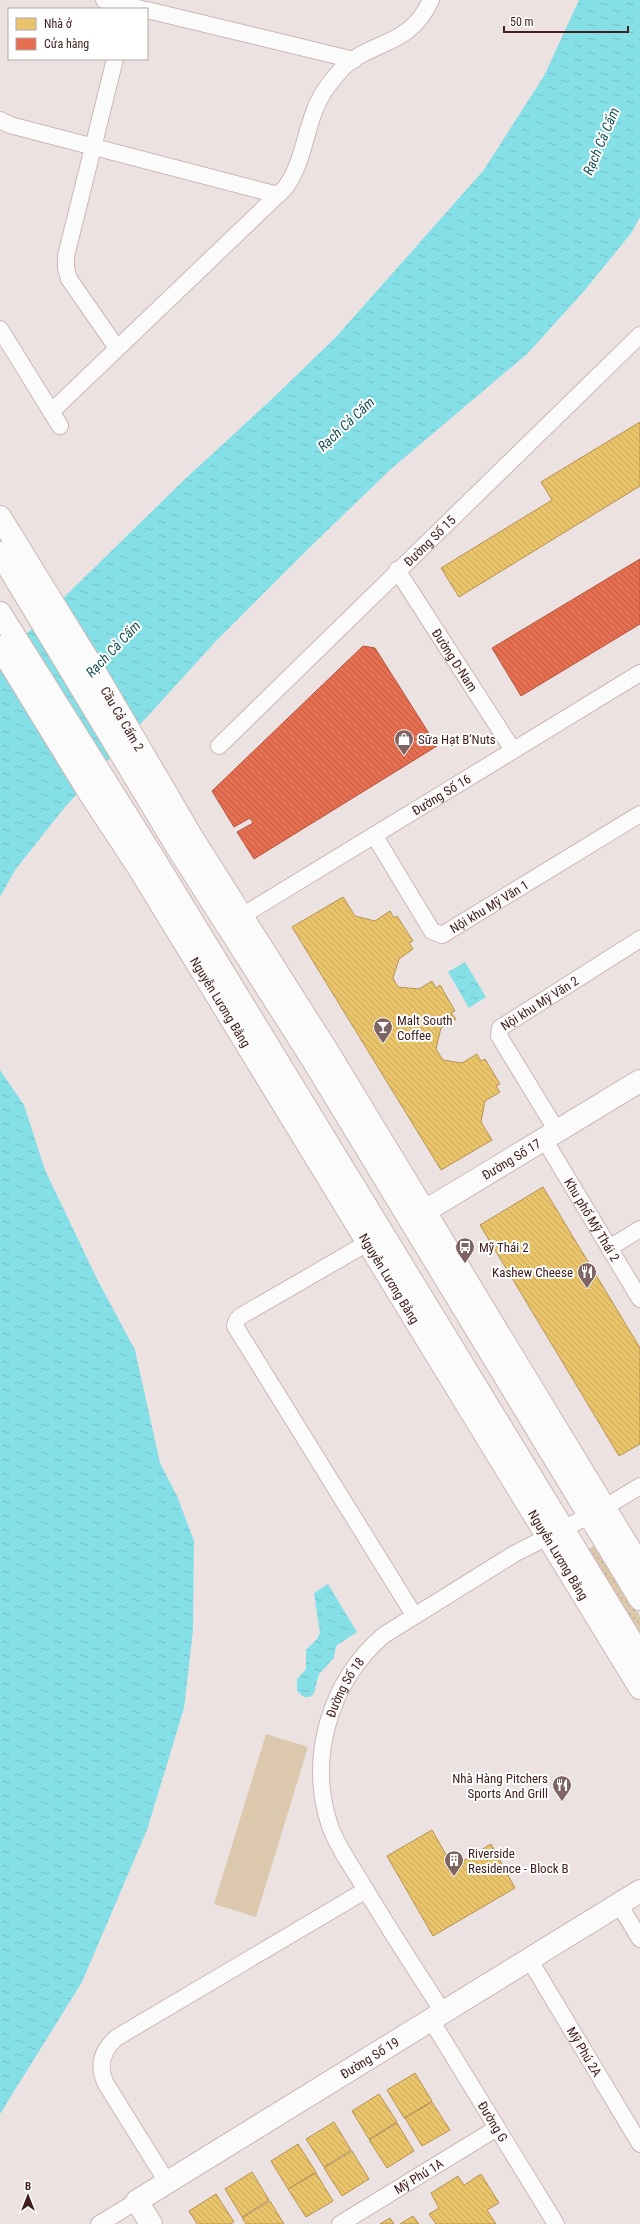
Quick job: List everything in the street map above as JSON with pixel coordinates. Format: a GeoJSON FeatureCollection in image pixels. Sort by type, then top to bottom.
{"type":"FeatureCollection","features":[{"type":"Feature","properties":{"kind":"main road","name":"Cầu Cả Cấm 2"},"geometry":{"type":"LineString","coordinates":[[0,517],[87,658],[185,843]]}},
{"type":"Feature","properties":{"kind":"main road","name":"Cầu Cả Cấm 2"},"geometry":{"type":"LineString","coordinates":[[0,553],[185,843]]}},
{"type":"Feature","properties":{"kind":"main road"},"geometry":{"type":"LineString","coordinates":[[0,613],[148,865]]}},
{"type":"Feature","properties":{"kind":"main road"},"geometry":{"type":"LineString","coordinates":[[0,647],[90,794],[148,865]]}},
{"type":"Feature","properties":{"kind":"main road"},"geometry":{"type":"LineString","coordinates":[[185,843],[234,921],[328,1052],[417,1216],[596,1512],[640,1599]]}},
{"type":"Feature","properties":{"kind":"main road","name":"Nguyễn Lương Bằng"},"geometry":{"type":"LineString","coordinates":[[148,865],[555,1533],[640,1688]]}},
{"type":"Feature","properties":{"kind":"main road","name":"Đường Số 17"},"geometry":{"type":"LineString","coordinates":[[375,1238],[417,1216],[640,1081]]}},
{"type":"Feature","properties":{"kind":"main road"},"geometry":{"type":"LineString","coordinates":[[596,1512],[640,1566]]}},
{"type":"Feature","properties":{"kind":"main road","name":"Nguyễn Lương Bằng"},"geometry":{"type":"LineString","coordinates":[[555,1533],[640,1655]]}},
{"type":"Feature","properties":{"kind":"main road","name":"Đường Số 19"},"geometry":{"type":"LineString","coordinates":[[137,2201],[640,1891]]}},
{"type":"Feature","properties":{"kind":"main road"},"geometry":{"type":"LineString","coordinates":[[137,2201],[150,2224]]}},
{"type":"Feature","properties":{"kind":"street"},"geometry":{"type":"LineString","coordinates":[[104,0],[132,6]]}},
{"type":"Feature","properties":{"kind":"street"},"geometry":{"type":"LineString","coordinates":[[51,412],[278,195],[296,170],[312,117],[321,96],[340,70],[354,60],[406,33],[423,16],[431,0]]}},
{"type":"Feature","properties":{"kind":"street"},"geometry":{"type":"LineString","coordinates":[[148,10],[354,60]]}},
{"type":"Feature","properties":{"kind":"street"},"geometry":{"type":"LineString","coordinates":[[115,60],[66,256],[66,268],[69,279],[117,348]]}},
{"type":"Feature","properties":{"kind":"street"},"geometry":{"type":"LineString","coordinates":[[0,120],[10,125],[278,195]]}},
{"type":"Feature","properties":{"kind":"street"},"geometry":{"type":"LineString","coordinates":[[0,329],[60,426]]}},
{"type":"Feature","properties":{"kind":"street","name":"Đường Số 15"},"geometry":{"type":"LineString","coordinates":[[219,746],[397,570],[640,335]]}},
{"type":"Feature","properties":{"kind":"street","name":"Đường D-Nam"},"geometry":{"type":"LineString","coordinates":[[397,570],[513,750]]}},
{"type":"Feature","properties":{"kind":"street","name":"Đường Số 16"},"geometry":{"type":"LineString","coordinates":[[234,921],[640,673]]}},
{"type":"Feature","properties":{"kind":"street","name":"Nội khu Mỹ Văn 1"},"geometry":{"type":"LineString","coordinates":[[374,835],[432,931],[442,935],[640,814]]}},
{"type":"Feature","properties":{"kind":"street","name":"Nội khu Mỹ Văn 2"},"geometry":{"type":"LineString","coordinates":[[551,1135],[500,1036],[500,1028],[640,939]]}},
{"type":"Feature","properties":{"kind":"street","name":"Khu phố Mỹ Thái 2"},"geometry":{"type":"LineString","coordinates":[[551,1135],[609,1248],[640,1299]]}},
{"type":"Feature","properties":{"kind":"street"},"geometry":{"type":"LineString","coordinates":[[609,1248],[640,1229]]}},
{"type":"Feature","properties":{"kind":"street"},"geometry":{"type":"LineString","coordinates":[[375,1238],[241,1316],[237,1320],[236,1326],[414,1615]]}},
{"type":"Feature","properties":{"kind":"street","name":"Đường Số 18"},"geometry":{"type":"LineString","coordinates":[[437,2016],[338,1842],[328,1818],[321,1778],[323,1738],[330,1714],[342,1686],[360,1659],[384,1635],[514,1554],[596,1512],[640,1486]]}},
{"type":"Feature","properties":{"kind":"street"},"geometry":{"type":"LineString","coordinates":[[167,2182],[104,2080],[101,2068],[104,2051],[116,2038],[366,1890]]}},
{"type":"Feature","properties":{"kind":"street"},"geometry":{"type":"LineString","coordinates":[[619,1904],[640,1939]]}},
{"type":"Feature","properties":{"kind":"street","name":"Mỹ Phú 2A"},"geometry":{"type":"LineString","coordinates":[[529,1959],[640,2144]]}},
{"type":"Feature","properties":{"kind":"street","name":"Đường G"},"geometry":{"type":"LineString","coordinates":[[437,2016],[548,2221]]}},
{"type":"Feature","properties":{"kind":"street","name":"Mỹ Phú 1A"},"geometry":{"type":"LineString","coordinates":[[340,2224],[497,2128]]}},
{"type":"Feature","properties":{"kind":"street","name":"Đường Số 19"},"geometry":{"type":"LineString","coordinates":[[99,2224],[137,2201]]}},
{"type":"Feature","properties":{"kind":"shaded area"},"geometry":{"type":"Polygon","coordinates":[[[593,1546],[598,1548],[640,1617],[640,1637],[588,1550],[593,1546]]]}},
{"type":"Feature","properties":{"kind":"shaded area"},"geometry":{"type":"Polygon","coordinates":[[[266,1734],[308,1747],[256,1917],[214,1904],[266,1734]]]}},
{"type":"Feature","properties":{"kind":"water","name":"Rạch Cả Cấm"},"geometry":{"type":"Polygon","coordinates":[[[579,0],[640,0],[640,217],[632,232],[585,290],[528,353],[391,469],[216,641],[65,807],[15,870],[0,897],[0,660],[185,479],[273,398],[336,337],[483,171],[544,76],[579,0]]]}},
{"type":"Feature","properties":{"kind":"water"},"geometry":{"type":"Polygon","coordinates":[[[465,962],[486,997],[469,1008],[448,972],[465,962]]]}},
{"type":"Feature","properties":{"kind":"water"},"geometry":{"type":"Polygon","coordinates":[[[0,1070],[24,1105],[45,1170],[97,1279],[135,1350],[160,1463],[177,1496],[194,1541],[193,1630],[184,1708],[147,1830],[82,1982],[0,2114],[0,1070]]]}},
{"type":"Feature","properties":{"kind":"water"},"geometry":{"type":"Polygon","coordinates":[[[328,1584],[357,1632],[336,1646],[334,1658],[319,1674],[314,1693],[310,1697],[304,1697],[297,1691],[297,1679],[306,1669],[306,1650],[317,1639],[320,1633],[314,1593],[328,1584]]]}},
{"type":"Feature","properties":{"kind":"building: Nhà ở"},"geometry":{"type":"Polygon","coordinates":[[[640,422],[640,486],[459,597],[441,568],[552,500],[541,482],[640,422]]]}},
{"type":"Feature","properties":{"kind":"building: Nhà ở"},"geometry":{"type":"Polygon","coordinates":[[[343,897],[355,916],[375,921],[390,911],[394,918],[397,916],[413,941],[409,943],[413,949],[399,959],[393,978],[398,987],[419,989],[432,981],[436,988],[440,985],[455,1011],[451,1013],[456,1019],[441,1028],[436,1049],[443,1060],[462,1063],[477,1054],[481,1061],[485,1059],[500,1084],[496,1086],[500,1092],[485,1101],[481,1122],[492,1140],[441,1170],[292,927],[343,897]]]}},
{"type":"Feature","properties":{"kind":"building: Nhà ở"},"geometry":{"type":"Polygon","coordinates":[[[543,1187],[640,1348],[640,1444],[619,1456],[480,1225],[543,1187]]]}},
{"type":"Feature","properties":{"kind":"building: Nhà ở","name":"Riverside Residence - Block B"},"geometry":{"type":"Polygon","coordinates":[[[432,1830],[453,1867],[491,1844],[515,1888],[433,1936],[387,1856],[432,1830]]]}},
{"type":"Feature","properties":{"kind":"building: Nhà ở"},"geometry":{"type":"Polygon","coordinates":[[[415,2073],[432,2101],[404,2118],[387,2090],[415,2073]]]}},
{"type":"Feature","properties":{"kind":"building: Nhà ở"},"geometry":{"type":"Polygon","coordinates":[[[379,2094],[397,2122],[369,2139],[352,2111],[379,2094]]]}},
{"type":"Feature","properties":{"kind":"building: Nhà ở"},"geometry":{"type":"Polygon","coordinates":[[[432,2102],[450,2130],[422,2146],[405,2118],[432,2102]]]}},
{"type":"Feature","properties":{"kind":"building: Nhà ở"},"geometry":{"type":"Polygon","coordinates":[[[334,2122],[351,2150],[324,2167],[306,2139],[334,2122]]]}},
{"type":"Feature","properties":{"kind":"building: Nhà ở"},"geometry":{"type":"Polygon","coordinates":[[[397,2123],[414,2151],[387,2168],[369,2140],[397,2123]]]}},
{"type":"Feature","properties":{"kind":"building: Nhà ở"},"geometry":{"type":"Polygon","coordinates":[[[298,2144],[316,2172],[288,2189],[271,2161],[298,2144]]]}},
{"type":"Feature","properties":{"kind":"building: Nhà ở"},"geometry":{"type":"Polygon","coordinates":[[[352,2151],[369,2179],[342,2196],[324,2168],[352,2151]]]}},
{"type":"Feature","properties":{"kind":"building: Nhà ở"},"geometry":{"type":"Polygon","coordinates":[[[252,2172],[269,2200],[242,2217],[225,2189],[252,2172]]]}},
{"type":"Feature","properties":{"kind":"building: Nhà ở"},"geometry":{"type":"Polygon","coordinates":[[[316,2173],[333,2201],[306,2217],[288,2189],[316,2173]]]}},
{"type":"Feature","properties":{"kind":"building: Nhà ở"},"geometry":{"type":"Polygon","coordinates":[[[481,2174],[499,2203],[487,2210],[496,2224],[436,2224],[429,2214],[439,2208],[431,2193],[458,2176],[464,2185],[481,2174]]]}},
{"type":"Feature","properties":{"kind":"building: Nhà ở"},"geometry":{"type":"Polygon","coordinates":[[[216,2194],[234,2222],[230,2224],[197,2224],[189,2211],[216,2194]]]}},
{"type":"Feature","properties":{"kind":"building: Nhà ở"},"geometry":{"type":"Polygon","coordinates":[[[270,2201],[284,2224],[246,2224],[242,2218],[270,2201]]]}},
{"type":"Feature","properties":{"kind":"building: Nhà ở"},"geometry":{"type":"Polygon","coordinates":[[[413,2216],[419,2224],[400,2224],[413,2216]]]}},
{"type":"Feature","properties":{"kind":"building: Nhà ở"},"geometry":{"type":"Polygon","coordinates":[[[390,2218],[394,2224],[380,2224],[390,2218]]]}},
{"type":"Feature","properties":{"kind":"building: Cửa hàng"},"geometry":{"type":"Polygon","coordinates":[[[640,559],[640,624],[521,696],[492,648],[640,559]]]}},
{"type":"Feature","properties":{"kind":"building: Cửa hàng"},"geometry":{"type":"Polygon","coordinates":[[[363,646],[375,648],[437,746],[254,859],[237,832],[253,823],[250,818],[234,827],[212,791],[363,646]]]}},
{"type":"Feature","properties":{"kind":"place","name":"Sữa Hạt B'Nuts"},"geometry":{"type":"Point","coordinates":[404,756]}},
{"type":"Feature","properties":{"kind":"place","name":"Malt South Coffee"},"geometry":{"type":"Point","coordinates":[383,1044]}},
{"type":"Feature","properties":{"kind":"place","name":"Mỹ Thái 2"},"geometry":{"type":"Point","coordinates":[465,1264]}},
{"type":"Feature","properties":{"kind":"place","name":"Kashew Cheese"},"geometry":{"type":"Point","coordinates":[587,1289]}},
{"type":"Feature","properties":{"kind":"place","name":"Nhà Hàng Pitchers Sports And Grill"},"geometry":{"type":"Point","coordinates":[562,1802]}},
{"type":"Feature","properties":{"kind":"place","name":"Riverside Residence - Block B"},"geometry":{"type":"Point","coordinates":[454,1877]}}]}
